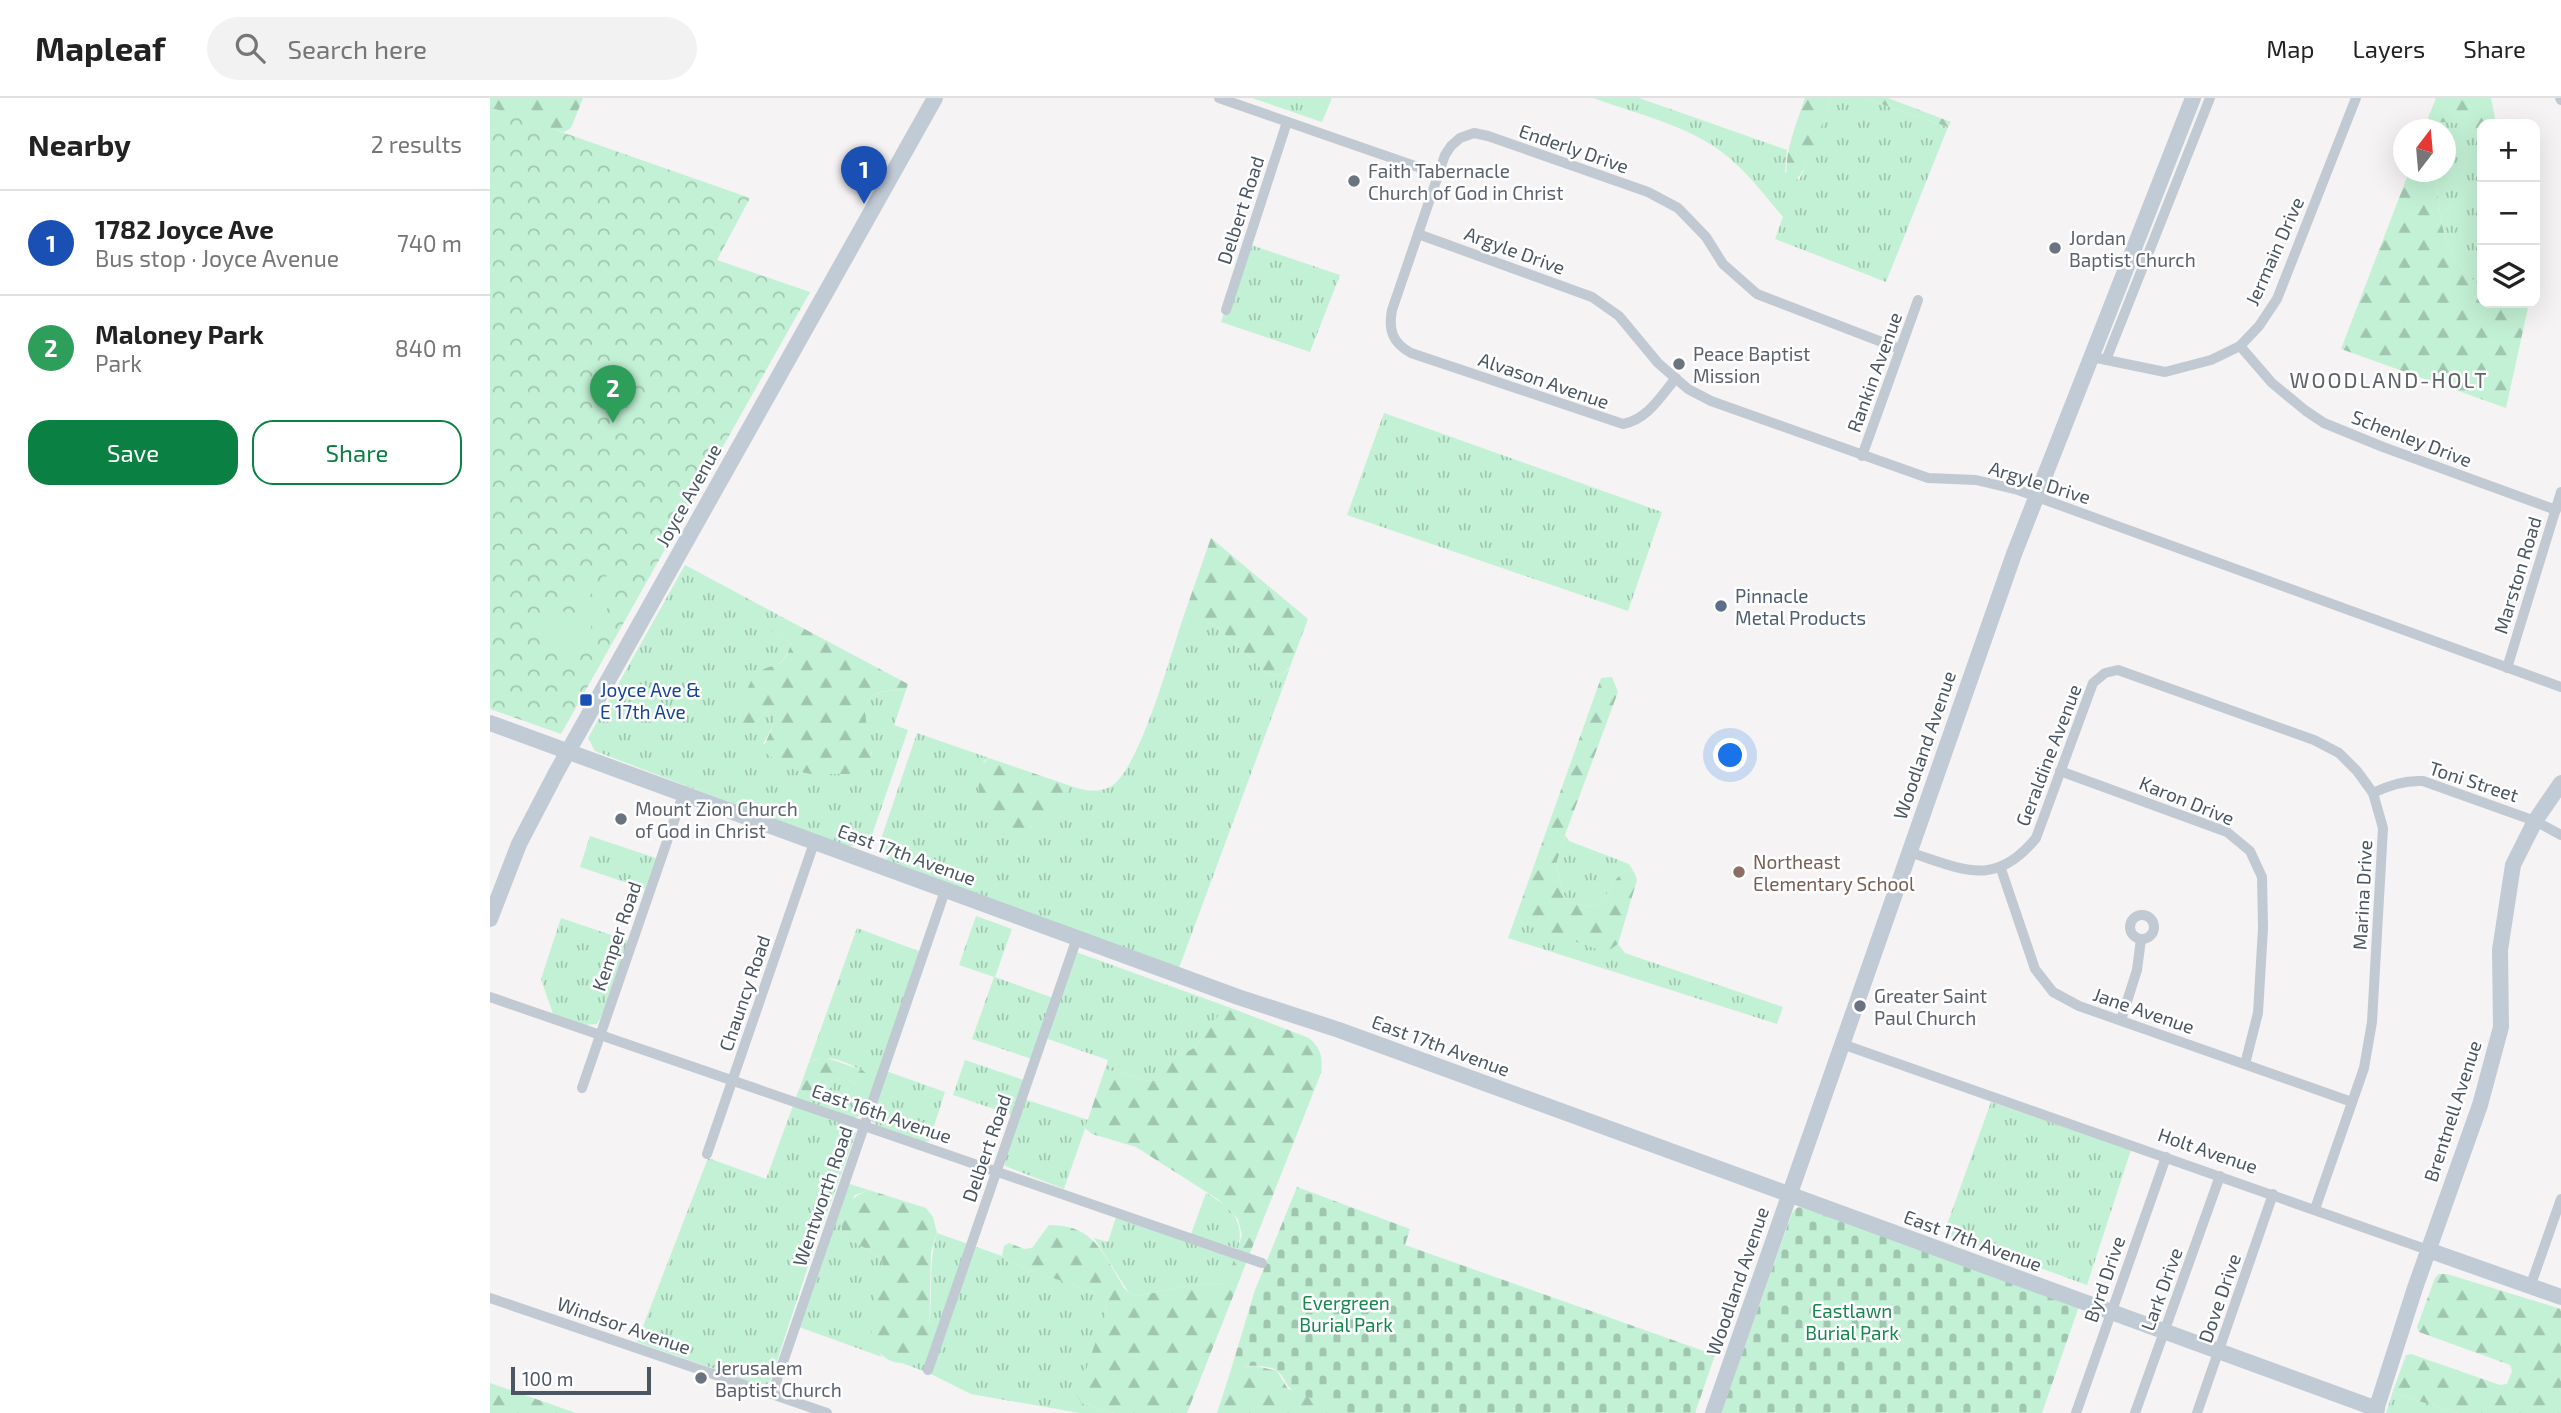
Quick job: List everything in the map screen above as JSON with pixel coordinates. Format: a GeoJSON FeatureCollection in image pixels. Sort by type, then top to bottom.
{"type":"FeatureCollection","features":[{"type":"Feature","properties":{"kind":"street","name":"Joyce Avenue"},"geometry":{"type":"LineString","coordinates":[[490,919],[519,844],[568,752],[935,98]]}},
{"type":"Feature","properties":{"kind":"street"},"geometry":{"type":"LineString","coordinates":[[1219,98],[1438,174],[1418,234]]}},
{"type":"Feature","properties":{"kind":"street","name":"Woodland Avenue"},"geometry":{"type":"LineString","coordinates":[[1713,1413],[1970,677],[2037,497],[2099,358],[2193,98]]}},
{"type":"Feature","properties":{"kind":"street"},"geometry":{"type":"LineString","coordinates":[[2099,358],[2210,98]]}},
{"type":"Feature","properties":{"kind":"street","name":"Jermain Drive"},"geometry":{"type":"LineString","coordinates":[[2099,358],[2165,372],[2210,360],[2239,346],[2259,326],[2277,299],[2356,98]]}},
{"type":"Feature","properties":{"kind":"street","name":"Delbert Road"},"geometry":{"type":"LineString","coordinates":[[1226,310],[1287,122]]}},
{"type":"Feature","properties":{"kind":"street","name":"Enderly Drive"},"geometry":{"type":"LineString","coordinates":[[1438,174],[1451,146],[1460,138],[1474,133],[1648,192],[1678,208],[1706,237],[1723,264],[1758,294],[1900,349]]}},
{"type":"Feature","properties":{"kind":"street","name":"Alvason Avenue"},"geometry":{"type":"LineString","coordinates":[[1418,234],[1392,310],[1392,334],[1399,346],[1412,353],[1623,425],[1636,422],[1646,415],[1676,378]]}},
{"type":"Feature","properties":{"kind":"street","name":"Argyle Drive"},"geometry":{"type":"LineString","coordinates":[[1418,234],[1592,297],[1619,316],[1658,363],[1688,389],[1711,401],[1928,478],[1976,481],[2018,490],[2561,687]]}},
{"type":"Feature","properties":{"kind":"street","name":"Rankin Avenue"},"geometry":{"type":"LineString","coordinates":[[1862,456],[1918,300]]}},
{"type":"Feature","properties":{"kind":"street","name":"Schenley Drive"},"geometry":{"type":"LineString","coordinates":[[2239,346],[2272,383],[2324,423],[2556,510]]}},
{"type":"Feature","properties":{"kind":"street","name":"Marston Road"},"geometry":{"type":"LineString","coordinates":[[2507,668],[2561,492]]}},
{"type":"Feature","properties":{"kind":"street","name":"Marina Drive"},"geometry":{"type":"LineString","coordinates":[[2105,673],[2118,670],[2315,740],[2339,753],[2373,793],[2383,828],[2372,1022],[2364,1068],[2315,1209]]}},
{"type":"Feature","properties":{"kind":"street","name":"Geraldine Avenue"},"geometry":{"type":"LineString","coordinates":[[2001,869],[2021,856],[2036,838],[2093,682],[2105,673]]}},
{"type":"Feature","properties":{"kind":"street","name":"East 17th Avenue"},"geometry":{"type":"LineString","coordinates":[[490,723],[945,891],[1238,997],[1339,1030],[2220,1350],[2376,1411]]}},
{"type":"Feature","properties":{"kind":"street","name":"Karon Drive"},"geometry":{"type":"LineString","coordinates":[[2060,771],[2227,832],[2250,851],[2262,877],[2263,928],[2258,1013],[2245,1065]]}},
{"type":"Feature","properties":{"kind":"street","name":"Toni Street"},"geometry":{"type":"LineString","coordinates":[[2373,793],[2412,780],[2423,780],[2535,821],[2561,835]]}},
{"type":"Feature","properties":{"kind":"street","name":"Brentnell Avenue"},"geometry":{"type":"LineString","coordinates":[[2376,1411],[2428,1250],[2480,1105],[2501,1027],[2500,950],[2512,865],[2535,821],[2561,783]]}},
{"type":"Feature","properties":{"kind":"street","name":"Kemper Road"},"geometry":{"type":"LineString","coordinates":[[582,1088],[683,795]]}},
{"type":"Feature","properties":{"kind":"street","name":"Chauncy Road"},"geometry":{"type":"LineString","coordinates":[[707,1154],[814,843]]}},
{"type":"Feature","properties":{"kind":"street"},"geometry":{"type":"LineString","coordinates":[[1909,852],[1963,870],[2001,869]]}},
{"type":"Feature","properties":{"kind":"street","name":"Jane Avenue"},"geometry":{"type":"LineString","coordinates":[[2001,869],[2035,969],[2053,992],[2079,1006],[2352,1102]]}},
{"type":"Feature","properties":{"kind":"street","name":"Wentworth Road"},"geometry":{"type":"LineString","coordinates":[[772,1394],[945,891]]}},
{"type":"Feature","properties":{"kind":"street","name":"Delbert Road"},"geometry":{"type":"LineString","coordinates":[[928,1370],[1077,938]]}},
{"type":"Feature","properties":{"kind":"street"},"geometry":{"type":"LineString","coordinates":[[2121,1020],[2137,970],[2141,939]]}},
{"type":"Feature","properties":{"kind":"street","name":"East 16th Avenue"},"geometry":{"type":"LineString","coordinates":[[490,997],[1262,1263]]}},
{"type":"Feature","properties":{"kind":"street","name":"Holt Avenue"},"geometry":{"type":"LineString","coordinates":[[1842,1044],[2561,1297]]}},
{"type":"Feature","properties":{"kind":"street","name":"Byrd Drive"},"geometry":{"type":"LineString","coordinates":[[2076,1413],[2166,1157]]}},
{"type":"Feature","properties":{"kind":"street","name":"Lark Drive"},"geometry":{"type":"LineString","coordinates":[[2135,1413],[2220,1176]]}},
{"type":"Feature","properties":{"kind":"street","name":"Dove Drive"},"geometry":{"type":"LineString","coordinates":[[2197,1413],[2273,1194]]}},
{"type":"Feature","properties":{"kind":"street"},"geometry":{"type":"LineString","coordinates":[[2530,1287],[2561,1199]]}},
{"type":"Feature","properties":{"kind":"street","name":"Windsor Avenue"},"geometry":{"type":"LineString","coordinates":[[490,1298],[827,1413]]}},
{"type":"Feature","properties":{"kind":"green space"},"geometry":{"type":"Polygon","coordinates":[[[490,98],[583,98],[571,128],[564,132],[541,126],[490,146],[490,98]]]}},
{"type":"Feature","properties":{"kind":"green space"},"geometry":{"type":"Polygon","coordinates":[[[1252,98],[1332,98],[1322,122],[1252,98]]]}},
{"type":"Feature","properties":{"kind":"green space"},"geometry":{"type":"Polygon","coordinates":[[[1593,98],[1639,98],[1787,150],[1785,172],[1799,180],[1831,98],[1864,98],[1948,127],[1886,282],[1775,239],[1783,217],[1740,168],[1710,144],[1668,123],[1593,98]]]}},
{"type":"Feature","properties":{"kind":"green space"},"geometry":{"type":"Polygon","coordinates":[[[1805,98],[1831,98],[1810,158],[1797,180],[1788,188],[1788,153],[1805,98]]]}},
{"type":"Feature","properties":{"kind":"green space"},"geometry":{"type":"Polygon","coordinates":[[[1864,98],[1888,98],[1951,122],[1948,127],[1864,98]]]}},
{"type":"Feature","properties":{"kind":"green space"},"geometry":{"type":"Polygon","coordinates":[[[2436,98],[2491,98],[2495,119],[2477,119],[2477,136],[2468,127],[2456,123],[2456,119],[2428,118],[2436,98]]]}},
{"type":"Feature","properties":{"kind":"green space"},"geometry":{"type":"Polygon","coordinates":[[[490,107],[750,198],[717,260],[810,292],[561,734],[490,709],[490,107]]]}},
{"type":"Feature","properties":{"kind":"green space"},"geometry":{"type":"Polygon","coordinates":[[[2456,123],[2462,124],[2474,131],[2477,136],[2477,283],[2458,263],[2450,250],[2436,182],[2456,182],[2456,123]]]}},
{"type":"Feature","properties":{"kind":"green space"},"geometry":{"type":"Polygon","coordinates":[[[2405,182],[2436,182],[2445,236],[2458,263],[2477,283],[2477,308],[2528,308],[2506,408],[2341,349],[2405,182]]]}},
{"type":"Feature","properties":{"kind":"green space"},"geometry":{"type":"Polygon","coordinates":[[[1248,244],[1340,275],[1310,352],[1221,322],[1248,244]]]}},
{"type":"Feature","properties":{"kind":"green space"},"geometry":{"type":"Polygon","coordinates":[[[1384,413],[1662,512],[1628,611],[1347,515],[1384,413]]]}},
{"type":"Feature","properties":{"kind":"green space"},"geometry":{"type":"Polygon","coordinates":[[[1211,538],[1308,619],[1290,667],[1280,676],[1266,673],[1216,626],[1207,622],[1186,622],[1183,618],[1211,538]]]}},
{"type":"Feature","properties":{"kind":"green space"},"geometry":{"type":"Polygon","coordinates":[[[685,565],[782,617],[775,619],[772,632],[791,643],[789,649],[779,663],[765,669],[744,705],[739,720],[754,724],[772,705],[775,708],[774,724],[763,744],[872,755],[865,720],[867,703],[878,693],[906,690],[894,725],[908,730],[872,835],[862,843],[844,846],[595,751],[588,738],[685,565]]]}},
{"type":"Feature","properties":{"kind":"green space"},"geometry":{"type":"Polygon","coordinates":[[[584,569],[598,574],[587,605],[573,600],[584,569]]]}},
{"type":"Feature","properties":{"kind":"green space"},"geometry":{"type":"Polygon","coordinates":[[[608,572],[616,575],[615,580],[618,581],[606,612],[603,611],[601,616],[593,613],[595,608],[592,607],[603,576],[606,577],[608,572]]]}},
{"type":"Feature","properties":{"kind":"green space"},"geometry":{"type":"Polygon","coordinates":[[[550,606],[570,614],[558,647],[538,640],[550,606]]]}},
{"type":"Feature","properties":{"kind":"green space"},"geometry":{"type":"Polygon","coordinates":[[[573,614],[593,622],[580,655],[560,648],[573,614]]]}},
{"type":"Feature","properties":{"kind":"green space"},"geometry":{"type":"Polygon","coordinates":[[[782,617],[908,684],[906,690],[882,692],[870,698],[866,715],[871,756],[864,770],[848,774],[811,774],[786,766],[770,756],[762,750],[774,724],[772,705],[754,724],[748,727],[741,725],[739,720],[744,698],[753,678],[764,669],[779,663],[788,653],[791,643],[772,632],[771,625],[775,619],[782,617]]]}},
{"type":"Feature","properties":{"kind":"green space"},"geometry":{"type":"Polygon","coordinates":[[[1183,618],[1186,622],[1207,622],[1216,626],[1266,673],[1280,676],[1290,668],[1179,968],[890,863],[884,856],[880,842],[917,733],[989,758],[983,762],[1030,828],[1049,812],[1068,790],[1068,785],[1094,791],[1110,787],[1121,777],[1143,736],[1183,618]]]}},
{"type":"Feature","properties":{"kind":"green space"},"geometry":{"type":"Polygon","coordinates":[[[1612,677],[1618,692],[1556,864],[1563,893],[1568,901],[1588,907],[1601,903],[1617,878],[1626,870],[1634,872],[1637,880],[1618,944],[1611,949],[1597,949],[1522,923],[1517,913],[1601,678],[1612,677]]]}},
{"type":"Feature","properties":{"kind":"green space"},"geometry":{"type":"Polygon","coordinates":[[[989,758],[1068,785],[1068,790],[1034,825],[1012,831],[999,827],[989,819],[979,793],[982,767],[989,758]]]}},
{"type":"Feature","properties":{"kind":"green space"},"geometry":{"type":"Polygon","coordinates":[[[1565,835],[1569,841],[1629,864],[1634,872],[1626,870],[1617,878],[1601,903],[1588,907],[1568,901],[1563,893],[1556,864],[1565,835]]]}},
{"type":"Feature","properties":{"kind":"green space"},"geometry":{"type":"Polygon","coordinates":[[[590,836],[656,858],[645,889],[580,867],[590,836]]]}},
{"type":"Feature","properties":{"kind":"green space"},"geometry":{"type":"Polygon","coordinates":[[[1517,913],[1522,923],[1611,949],[1618,944],[1625,953],[1783,1007],[1777,1024],[1508,938],[1517,913]]]}},
{"type":"Feature","properties":{"kind":"green space"},"geometry":{"type":"Polygon","coordinates":[[[976,916],[1012,929],[995,977],[1053,998],[1032,1059],[972,1039],[994,977],[959,965],[976,916]]]}},
{"type":"Feature","properties":{"kind":"green space"},"geometry":{"type":"Polygon","coordinates":[[[561,918],[629,941],[605,1010],[597,1024],[584,1025],[553,1014],[541,979],[561,918]]]}},
{"type":"Feature","properties":{"kind":"green space"},"geometry":{"type":"Polygon","coordinates":[[[857,928],[921,952],[876,1080],[852,1065],[835,1059],[809,1062],[857,928]]]}},
{"type":"Feature","properties":{"kind":"green space"},"geometry":{"type":"Polygon","coordinates":[[[1076,952],[1231,1008],[1222,1011],[1194,1048],[1167,1062],[1157,1080],[1149,1081],[1105,1069],[1108,1060],[1045,1038],[1076,952]]]}},
{"type":"Feature","properties":{"kind":"green space"},"geometry":{"type":"Polygon","coordinates":[[[1231,1008],[1309,1038],[1320,1054],[1321,1073],[1187,1413],[1114,1413],[1081,1403],[1077,1396],[1107,1309],[1106,1301],[1095,1293],[1008,1262],[1002,1256],[1004,1246],[1009,1243],[1024,1249],[1032,1248],[1049,1225],[1065,1226],[1077,1230],[1096,1244],[1129,1293],[1139,1296],[1181,1287],[1224,1283],[1242,1235],[1238,1219],[1219,1200],[1136,1147],[1092,1134],[1085,1128],[1105,1069],[1149,1081],[1156,1080],[1167,1062],[1194,1048],[1222,1011],[1231,1008]]]}},
{"type":"Feature","properties":{"kind":"green space"},"geometry":{"type":"Polygon","coordinates":[[[824,1057],[862,1070],[876,1080],[872,1089],[860,1089],[852,1082],[838,1079],[822,1098],[805,1095],[800,1087],[809,1062],[824,1057]]]}},
{"type":"Feature","properties":{"kind":"green space"},"geometry":{"type":"Polygon","coordinates":[[[965,1060],[1024,1080],[1012,1115],[953,1095],[965,1060]]]}},
{"type":"Feature","properties":{"kind":"green space"},"geometry":{"type":"Polygon","coordinates":[[[886,1071],[945,1092],[929,1141],[924,1142],[876,1125],[871,1120],[886,1071]]]}},
{"type":"Feature","properties":{"kind":"green space"},"geometry":{"type":"Polygon","coordinates":[[[838,1079],[852,1082],[860,1089],[872,1089],[866,1107],[858,1117],[853,1118],[795,1099],[800,1087],[805,1095],[838,1079]]]}},
{"type":"Feature","properties":{"kind":"green space"},"geometry":{"type":"Polygon","coordinates":[[[1024,1099],[1088,1120],[1064,1189],[1005,1166],[1004,1160],[1024,1099]]]}},
{"type":"Feature","properties":{"kind":"green space"},"geometry":{"type":"Polygon","coordinates":[[[1991,1102],[2131,1150],[2087,1285],[1944,1233],[1991,1102]]]}},
{"type":"Feature","properties":{"kind":"green space"},"geometry":{"type":"Polygon","coordinates":[[[793,1106],[849,1124],[856,1133],[768,1384],[758,1384],[637,1342],[708,1158],[766,1179],[793,1106]]]}},
{"type":"Feature","properties":{"kind":"green space"},"geometry":{"type":"Polygon","coordinates":[[[846,1183],[869,1190],[855,1195],[842,1220],[842,1234],[882,1259],[882,1273],[871,1317],[871,1329],[882,1357],[799,1327],[846,1183]]]}},
{"type":"Feature","properties":{"kind":"green space","name":"Evergreen Burial Park"},"geometry":{"type":"Polygon","coordinates":[[[1297,1187],[1410,1229],[1405,1245],[1715,1355],[1695,1413],[1345,1413],[1329,1403],[1294,1392],[1280,1373],[1272,1368],[1246,1366],[1229,1376],[1255,1290],[1297,1187]]]}},
{"type":"Feature","properties":{"kind":"green space"},"geometry":{"type":"Polygon","coordinates":[[[869,1190],[926,1208],[933,1217],[937,1233],[931,1252],[929,1340],[921,1357],[905,1363],[891,1361],[879,1352],[871,1329],[871,1312],[882,1259],[842,1234],[847,1206],[855,1197],[869,1190]]]}},
{"type":"Feature","properties":{"kind":"green space"},"geometry":{"type":"Polygon","coordinates":[[[1206,1193],[1229,1209],[1238,1222],[1238,1249],[1191,1234],[1206,1193]]]}},
{"type":"Feature","properties":{"kind":"green space","name":"Eastlawn Burial Park"},"geometry":{"type":"Polygon","coordinates":[[[1798,1207],[1811,1208],[2079,1306],[2042,1413],[1721,1413],[1792,1213],[1798,1207]]]}},
{"type":"Feature","properties":{"kind":"green space"},"geometry":{"type":"Polygon","coordinates":[[[1116,1217],[1236,1256],[1228,1278],[1224,1283],[1181,1287],[1139,1296],[1129,1293],[1094,1238],[1108,1242],[1116,1217]]]}},
{"type":"Feature","properties":{"kind":"green space"},"geometry":{"type":"Polygon","coordinates":[[[937,1233],[1095,1293],[1106,1301],[1107,1309],[1081,1403],[1114,1413],[1080,1413],[971,1394],[902,1363],[921,1357],[926,1342],[937,1233]]]}},
{"type":"Feature","properties":{"kind":"green space"},"geometry":{"type":"Polygon","coordinates":[[[2439,1274],[2447,1274],[2561,1309],[2561,1413],[2458,1413],[2393,1391],[2406,1355],[2411,1354],[2500,1385],[2507,1384],[2512,1371],[2510,1365],[2419,1332],[2417,1327],[2435,1278],[2439,1274]]]}},
{"type":"Feature","properties":{"kind":"green space"},"geometry":{"type":"Polygon","coordinates":[[[1256,1366],[1277,1371],[1288,1389],[1338,1405],[1345,1413],[1217,1413],[1229,1376],[1239,1367],[1256,1366]]]}},
{"type":"Feature","properties":{"kind":"green space"},"geometry":{"type":"Polygon","coordinates":[[[490,1383],[576,1413],[490,1413],[490,1383]]]}},
{"type":"Feature","properties":{"kind":"green space"},"geometry":{"type":"Polygon","coordinates":[[[2393,1391],[2402,1396],[2458,1413],[2386,1413],[2393,1391]]]}},
{"type":"Feature","properties":{"kind":"place","name":"Faith Tabernacle Church of God in Christ"},"geometry":{"type":"Point","coordinates":[1354,181]}},
{"type":"Feature","properties":{"kind":"place","name":"1782 Joyce Ave"},"geometry":{"type":"Point","coordinates":[864,204]}},
{"type":"Feature","properties":{"kind":"place","name":"Jordan Baptist Church"},"geometry":{"type":"Point","coordinates":[2055,248]}},
{"type":"Feature","properties":{"kind":"place","name":"Peace Baptist Mission"},"geometry":{"type":"Point","coordinates":[1679,364]}},
{"type":"Feature","properties":{"kind":"place","name":"Maloney Park"},"geometry":{"type":"Point","coordinates":[613,423]}},
{"type":"Feature","properties":{"kind":"place","name":"Pinnacle Metal Products"},"geometry":{"type":"Point","coordinates":[1721,606]}},
{"type":"Feature","properties":{"kind":"place","name":"Joyce Ave & E 17th Ave"},"geometry":{"type":"Point","coordinates":[586,700]}},
{"type":"Feature","properties":{"kind":"place","name":"Mount Zion Church of God in Christ"},"geometry":{"type":"Point","coordinates":[621,819]}},
{"type":"Feature","properties":{"kind":"place","name":"Northeast Elementary School"},"geometry":{"type":"Point","coordinates":[1739,872]}},
{"type":"Feature","properties":{"kind":"place","name":"Greater Saint Paul Church"},"geometry":{"type":"Point","coordinates":[1860,1006]}},
{"type":"Feature","properties":{"kind":"place","name":"Jerusalem Baptist Church"},"geometry":{"type":"Point","coordinates":[701,1378]}},
{"type":"Feature","properties":{"kind":"district","name":"WOODLAND-HOLT"},"geometry":{"type":"Point","coordinates":[2389,379]}}]}
